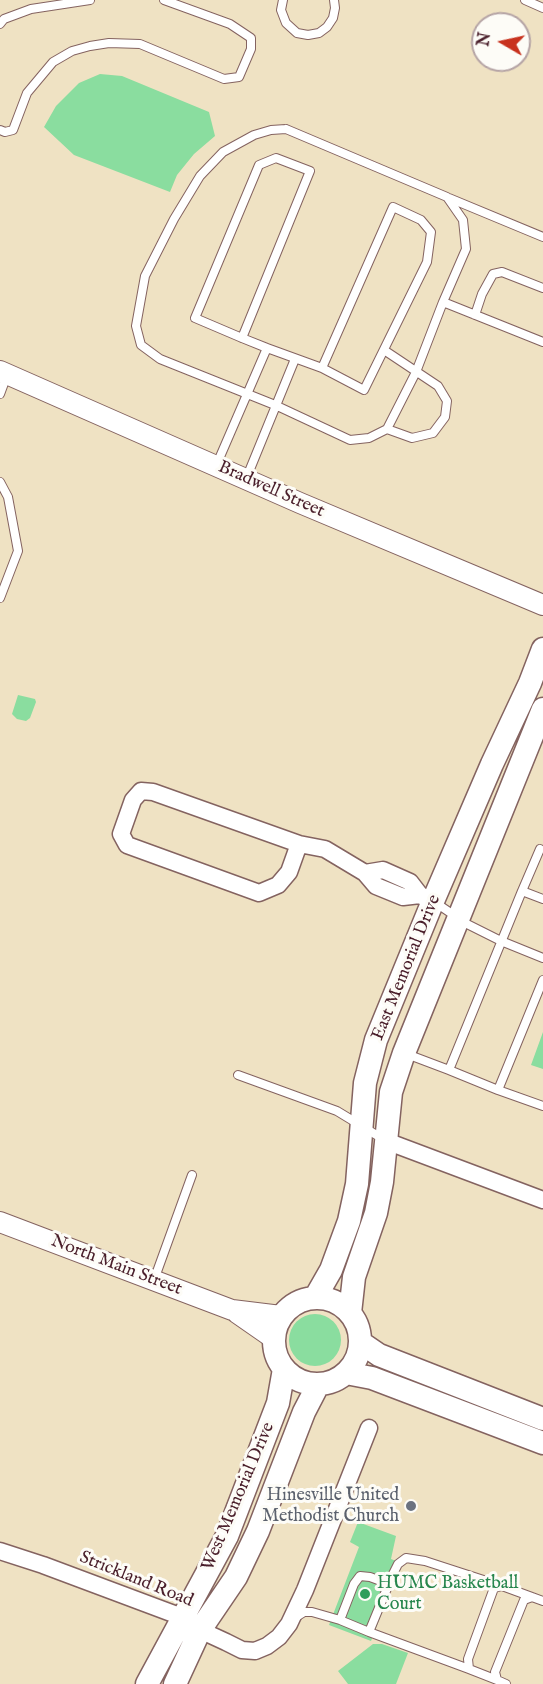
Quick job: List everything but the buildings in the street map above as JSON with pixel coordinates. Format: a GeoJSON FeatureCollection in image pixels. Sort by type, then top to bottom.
{"type":"FeatureCollection","features":[{"type":"Feature","properties":{"kind":"main road","name":"East Memorial Drive"},"geometry":{"type":"LineString","coordinates":[[315,1298],[331,1270],[348,1221],[357,1184],[365,1083],[376,1040],[426,898],[492,764],[530,683],[543,649]]}},
{"type":"Feature","properties":{"kind":"main road","name":"East Memorial Drive"},"geometry":{"type":"LineString","coordinates":[[350,1313],[354,1277],[376,1213],[382,1182],[391,1092],[404,1053],[543,709]]}},
{"type":"Feature","properties":{"kind":"main road"},"geometry":{"type":"LineString","coordinates":[[315,1298],[330,1300],[341,1305],[350,1313],[356,1323],[360,1342],[357,1357],[346,1373],[318,1385],[295,1379],[284,1368],[274,1351],[273,1338],[281,1316],[297,1302],[315,1298]]}},
{"type":"Feature","properties":{"kind":"main road"},"geometry":{"type":"LineString","coordinates":[[360,1342],[379,1355],[541,1427]]}},
{"type":"Feature","properties":{"kind":"main road","name":"West Memorial Drive"},"geometry":{"type":"LineString","coordinates":[[147,1684],[227,1536],[278,1404],[284,1368]]}},
{"type":"Feature","properties":{"kind":"main road"},"geometry":{"type":"LineString","coordinates":[[346,1373],[372,1378],[541,1427]]}},
{"type":"Feature","properties":{"kind":"main road","name":"West Memorial Drive"},"geometry":{"type":"LineString","coordinates":[[175,1684],[200,1629],[236,1577],[258,1531],[304,1412],[318,1385]]}},
{"type":"Feature","properties":{"kind":"street","name":"Bradwell Street"},"geometry":{"type":"LineString","coordinates":[[4,372],[246,479],[543,605]]}},
{"type":"Feature","properties":{"kind":"street"},"geometry":{"type":"LineString","coordinates":[[299,844],[289,872],[278,885],[259,893],[127,845],[122,834],[133,800],[141,790],[153,792],[299,844],[325,849],[365,873],[383,870],[410,882],[426,898]]}},
{"type":"Feature","properties":{"kind":"street"},"geometry":{"type":"LineString","coordinates":[[386,1141],[543,1200]]}},
{"type":"Feature","properties":{"kind":"street","name":"North Main Street"},"geometry":{"type":"LineString","coordinates":[[0,1222],[232,1310],[281,1316]]}},
{"type":"Feature","properties":{"kind":"street","name":"North Main Street"},"geometry":{"type":"LineString","coordinates":[[232,1310],[273,1338]]}},
{"type":"Feature","properties":{"kind":"street"},"geometry":{"type":"LineString","coordinates":[[289,1624],[305,1590],[369,1428]]}},
{"type":"Feature","properties":{"kind":"street","name":"Strickland Road"},"geometry":{"type":"LineString","coordinates":[[0,1551],[182,1617],[200,1629],[243,1650],[255,1651],[273,1642],[289,1624]]}},
{"type":"Feature","properties":{"kind":"lane"},"geometry":{"type":"LineString","coordinates":[[0,24],[4,19],[31,9],[90,0]]}},
{"type":"Feature","properties":{"kind":"lane"},"geometry":{"type":"LineString","coordinates":[[0,130],[5,132],[13,130],[27,93],[53,62],[72,51],[90,46],[109,43],[140,44],[224,80],[239,77],[251,50],[252,38],[230,24],[164,0]]}},
{"type":"Feature","properties":{"kind":"lane"},"geometry":{"type":"LineString","coordinates":[[283,0],[281,9],[286,24],[297,33],[308,35],[319,33],[327,27],[333,18],[334,0]]}},
{"type":"Feature","properties":{"kind":"lane"},"geometry":{"type":"LineString","coordinates":[[525,0],[543,8]]}},
{"type":"Feature","properties":{"kind":"lane"},"geometry":{"type":"LineString","coordinates":[[447,197],[464,220],[465,249],[417,372],[387,429],[369,438],[350,440],[275,405],[160,359],[141,345],[136,326],[145,276],[184,202],[200,176],[223,152],[254,135],[271,130],[286,129],[543,237]]}},
{"type":"Feature","properties":{"kind":"lane"},"geometry":{"type":"LineString","coordinates":[[242,338],[310,171],[276,158],[259,165],[195,318],[242,338],[267,348],[322,368],[364,390],[427,262],[431,232],[421,220],[393,207],[322,368]]}},
{"type":"Feature","properties":{"kind":"lane"},"geometry":{"type":"LineString","coordinates":[[475,315],[482,294],[493,274],[502,272],[543,288]]}},
{"type":"Feature","properties":{"kind":"lane"},"geometry":{"type":"LineString","coordinates":[[443,302],[543,342]]}},
{"type":"Feature","properties":{"kind":"lane"},"geometry":{"type":"LineString","coordinates":[[216,466],[267,348]]}},
{"type":"Feature","properties":{"kind":"lane"},"geometry":{"type":"LineString","coordinates":[[384,350],[438,386],[447,401],[445,417],[433,433],[412,438],[387,429]]}},
{"type":"Feature","properties":{"kind":"lane"},"geometry":{"type":"LineString","coordinates":[[246,479],[295,359]]}},
{"type":"Feature","properties":{"kind":"lane"},"geometry":{"type":"LineString","coordinates":[[0,394],[4,372]]}},
{"type":"Feature","properties":{"kind":"lane"},"geometry":{"type":"LineString","coordinates":[[0,482],[8,497],[18,551],[0,598]]}},
{"type":"Feature","properties":{"kind":"lane"},"geometry":{"type":"LineString","coordinates":[[449,1070],[540,849]]}},
{"type":"Feature","properties":{"kind":"lane"},"geometry":{"type":"LineString","coordinates":[[522,891],[543,899]]}},
{"type":"Feature","properties":{"kind":"lane"},"geometry":{"type":"LineString","coordinates":[[426,898],[458,919],[501,941],[543,958]]}},
{"type":"Feature","properties":{"kind":"lane"},"geometry":{"type":"LineString","coordinates":[[498,1090],[543,980]]}},
{"type":"Feature","properties":{"kind":"lane"},"geometry":{"type":"LineString","coordinates":[[404,1053],[543,1106]]}},
{"type":"Feature","properties":{"kind":"lane"},"geometry":{"type":"LineString","coordinates":[[238,1075],[337,1111],[386,1141]]}},
{"type":"Feature","properties":{"kind":"lane"},"geometry":{"type":"LineString","coordinates":[[154,1281],[192,1175]]}},
{"type":"Feature","properties":{"kind":"lane"},"geometry":{"type":"LineString","coordinates":[[369,1632],[398,1564],[406,1558],[425,1561],[543,1601]]}},
{"type":"Feature","properties":{"kind":"lane"},"geometry":{"type":"LineString","coordinates":[[340,1620],[354,1584],[360,1576],[389,1584]]}},
{"type":"Feature","properties":{"kind":"lane"},"geometry":{"type":"LineString","coordinates":[[469,1668],[468,1659],[494,1588],[502,1586]]}},
{"type":"Feature","properties":{"kind":"lane"},"geometry":{"type":"LineString","coordinates":[[497,1680],[495,1672],[524,1600],[532,1597]]}},
{"type":"Feature","properties":{"kind":"lane"},"geometry":{"type":"LineString","coordinates":[[289,1624],[304,1612],[319,1613],[469,1668],[506,1684]]}},
{"type":"Feature","properties":{"kind":"green space"},"geometry":{"type":"Polygon","coordinates":[[[100,74],[122,76],[209,112],[215,136],[194,154],[177,175],[170,192],[74,155],[44,127],[56,106],[79,83],[100,74]]]}},
{"type":"Feature","properties":{"kind":"green space"},"geometry":{"type":"Polygon","coordinates":[[[18,695],[35,699],[36,702],[30,718],[26,721],[17,719],[12,714],[18,695]]]}},
{"type":"Feature","properties":{"kind":"green space"},"geometry":{"type":"Polygon","coordinates":[[[543,1032],[543,1069],[531,1065],[543,1032]]]}},
{"type":"Feature","properties":{"kind":"green space"},"geometry":{"type":"Polygon","coordinates":[[[315,1314],[325,1316],[333,1322],[339,1330],[341,1340],[339,1350],[333,1358],[325,1364],[315,1366],[305,1364],[297,1358],[291,1350],[289,1340],[291,1330],[297,1322],[305,1316],[315,1314]]]}},
{"type":"Feature","properties":{"kind":"green space","name":"HUMC Basketball Court"},"geometry":{"type":"Polygon","coordinates":[[[358,1522],[396,1536],[391,1559],[401,1563],[371,1641],[329,1625],[359,1547],[350,1542],[358,1522]]]}},
{"type":"Feature","properties":{"kind":"green space"},"geometry":{"type":"Polygon","coordinates":[[[373,1644],[382,1644],[408,1653],[396,1684],[348,1684],[338,1671],[373,1644]]]}},
{"type":"Feature","properties":{"kind":"place","name":"Hinesville United Methodist Church"},"geometry":{"type":"Point","coordinates":[411,1506]}},
{"type":"Feature","properties":{"kind":"place","name":"HUMC Basketball Court"},"geometry":{"type":"Point","coordinates":[365,1594]}}]}
